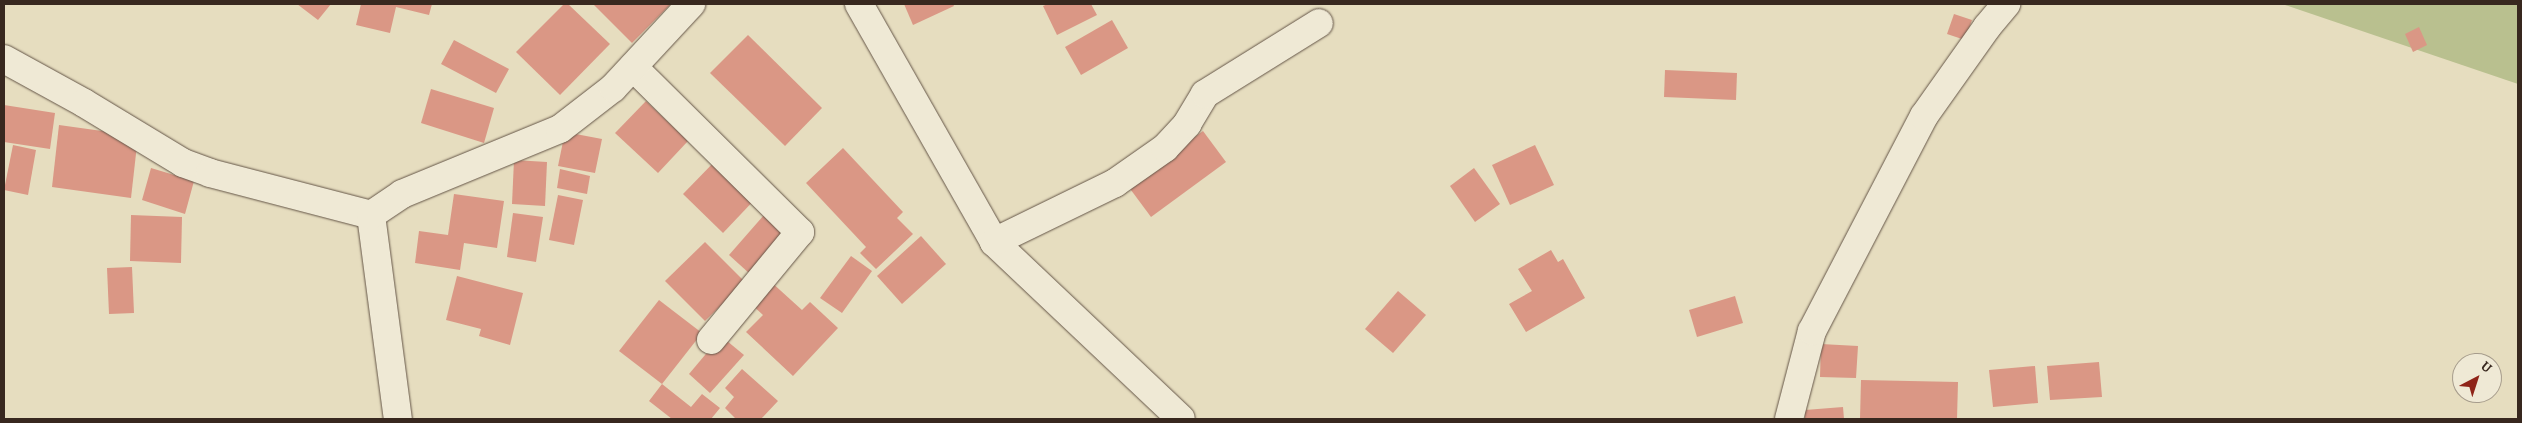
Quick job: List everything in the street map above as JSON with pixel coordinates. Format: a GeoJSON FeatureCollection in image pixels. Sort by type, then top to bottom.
{"type":"FeatureCollection","features":[{"type":"Feature","properties":{"kind":"street"},"geometry":{"type":"LineString","coordinates":[[4,59],[84,103],[184,163],[210,173],[371,215],[402,194],[560,129],[614,88],[691,4]]}},
{"type":"Feature","properties":{"kind":"street"},"geometry":{"type":"LineString","coordinates":[[859,4],[994,242],[1182,419]]}},
{"type":"Feature","properties":{"kind":"street"},"geometry":{"type":"LineString","coordinates":[[1789,419],[1816,322],[1924,116],[1987,27],[2006,4]]}},
{"type":"Feature","properties":{"kind":"street"},"geometry":{"type":"LineString","coordinates":[[994,242],[1115,183],[1166,148],[1187,124],[1205,94],[1319,23]]}},
{"type":"Feature","properties":{"kind":"street"},"geometry":{"type":"LineString","coordinates":[[632,67],[800,232],[711,340]]}},
{"type":"Feature","properties":{"kind":"street"},"geometry":{"type":"LineString","coordinates":[[371,215],[398,419]]}},
{"type":"Feature","properties":{"kind":"green space"},"geometry":{"type":"Polygon","coordinates":[[[2282,4],[2518,4],[2518,84],[2282,4]]]}},
{"type":"Feature","properties":{"kind":"building"},"geometry":{"type":"Polygon","coordinates":[[[297,4],[331,4],[318,20],[297,4]]]}},
{"type":"Feature","properties":{"kind":"building"},"geometry":{"type":"Polygon","coordinates":[[[361,4],[432,4],[429,15],[396,7],[390,33],[356,25],[361,4]]]}},
{"type":"Feature","properties":{"kind":"building"},"geometry":{"type":"Polygon","coordinates":[[[564,4],[568,4],[610,44],[560,95],[516,52],[564,4]]]}},
{"type":"Feature","properties":{"kind":"building"},"geometry":{"type":"Polygon","coordinates":[[[593,4],[671,4],[632,43],[593,4]]]}},
{"type":"Feature","properties":{"kind":"building"},"geometry":{"type":"Polygon","coordinates":[[[904,4],[953,4],[954,6],[913,25],[904,4]]]}},
{"type":"Feature","properties":{"kind":"building"},"geometry":{"type":"Polygon","coordinates":[[[1048,4],[1091,4],[1097,15],[1057,35],[1043,6],[1048,4]]]}},
{"type":"Feature","properties":{"kind":"building"},"geometry":{"type":"Polygon","coordinates":[[[1954,14],[1972,20],[1965,40],[1947,34],[1954,14]]]}},
{"type":"Feature","properties":{"kind":"building"},"geometry":{"type":"Polygon","coordinates":[[[1112,20],[1128,48],[1081,75],[1065,47],[1112,20]]]}},
{"type":"Feature","properties":{"kind":"building"},"geometry":{"type":"Polygon","coordinates":[[[2419,27],[2427,45],[2413,52],[2405,34],[2419,27]]]}},
{"type":"Feature","properties":{"kind":"building"},"geometry":{"type":"Polygon","coordinates":[[[748,35],[822,108],[785,146],[710,73],[748,35]]]}},
{"type":"Feature","properties":{"kind":"building"},"geometry":{"type":"Polygon","coordinates":[[[454,40],[509,69],[496,93],[441,64],[454,40]]]}},
{"type":"Feature","properties":{"kind":"building"},"geometry":{"type":"Polygon","coordinates":[[[1665,70],[1737,73],[1736,100],[1664,97],[1665,70]]]}},
{"type":"Feature","properties":{"kind":"building"},"geometry":{"type":"Polygon","coordinates":[[[431,89],[494,108],[484,143],[421,123],[431,89]]]}},
{"type":"Feature","properties":{"kind":"building"},"geometry":{"type":"Polygon","coordinates":[[[646,101],[688,141],[658,173],[615,133],[646,101]]]}},
{"type":"Feature","properties":{"kind":"building"},"geometry":{"type":"Polygon","coordinates":[[[4,105],[55,113],[50,149],[4,142],[4,105]]]}},
{"type":"Feature","properties":{"kind":"building"},"geometry":{"type":"Polygon","coordinates":[[[59,125],[138,136],[131,198],[52,187],[59,125]]]}},
{"type":"Feature","properties":{"kind":"building"},"geometry":{"type":"Polygon","coordinates":[[[1203,131],[1226,162],[1151,217],[1128,186],[1203,131]]]}},
{"type":"Feature","properties":{"kind":"building"},"geometry":{"type":"Polygon","coordinates":[[[565,132],[602,139],[595,173],[558,166],[565,132]]]}},
{"type":"Feature","properties":{"kind":"building"},"geometry":{"type":"Polygon","coordinates":[[[13,145],[36,150],[28,195],[4,190],[13,145]]]}},
{"type":"Feature","properties":{"kind":"building"},"geometry":{"type":"Polygon","coordinates":[[[1535,145],[1554,185],[1510,205],[1492,165],[1535,145]]]}},
{"type":"Feature","properties":{"kind":"building"},"geometry":{"type":"Polygon","coordinates":[[[843,148],[903,212],[897,218],[913,234],[876,269],[860,253],[866,247],[806,183],[843,148]]]}},
{"type":"Feature","properties":{"kind":"building"},"geometry":{"type":"Polygon","coordinates":[[[719,157],[759,195],[723,233],[683,194],[719,157]]]}},
{"type":"Feature","properties":{"kind":"building"},"geometry":{"type":"Polygon","coordinates":[[[514,160],[547,162],[545,206],[512,204],[514,160]]]}},
{"type":"Feature","properties":{"kind":"building"},"geometry":{"type":"Polygon","coordinates":[[[151,168],[194,181],[185,214],[142,200],[151,168]]]}},
{"type":"Feature","properties":{"kind":"building"},"geometry":{"type":"Polygon","coordinates":[[[1474,168],[1500,204],[1475,222],[1450,186],[1474,168]]]}},
{"type":"Feature","properties":{"kind":"building"},"geometry":{"type":"Polygon","coordinates":[[[560,169],[590,176],[587,194],[557,188],[560,169]]]}},
{"type":"Feature","properties":{"kind":"building"},"geometry":{"type":"Polygon","coordinates":[[[454,194],[504,201],[497,248],[464,243],[460,270],[415,263],[419,231],[448,235],[454,194]]]}},
{"type":"Feature","properties":{"kind":"building"},"geometry":{"type":"Polygon","coordinates":[[[558,195],[583,200],[574,245],[549,240],[558,195]]]}},
{"type":"Feature","properties":{"kind":"building"},"geometry":{"type":"Polygon","coordinates":[[[513,213],[543,217],[536,262],[507,257],[513,213]]]}},
{"type":"Feature","properties":{"kind":"building"},"geometry":{"type":"Polygon","coordinates":[[[131,215],[182,217],[181,263],[130,261],[131,215]]]}},
{"type":"Feature","properties":{"kind":"building"},"geometry":{"type":"Polygon","coordinates":[[[764,215],[786,234],[750,274],[729,255],[764,215]]]}},
{"type":"Feature","properties":{"kind":"building"},"geometry":{"type":"Polygon","coordinates":[[[921,236],[946,264],[902,304],[877,276],[921,236]]]}},
{"type":"Feature","properties":{"kind":"building"},"geometry":{"type":"Polygon","coordinates":[[[705,242],[745,282],[705,321],[665,281],[705,242]]]}},
{"type":"Feature","properties":{"kind":"building"},"geometry":{"type":"Polygon","coordinates":[[[1551,250],[1558,262],[1563,259],[1585,298],[1526,332],[1509,304],[1532,291],[1518,269],[1551,250]]]}},
{"type":"Feature","properties":{"kind":"building"},"geometry":{"type":"Polygon","coordinates":[[[851,256],[872,271],[842,313],[820,298],[851,256]]]}},
{"type":"Feature","properties":{"kind":"building"},"geometry":{"type":"Polygon","coordinates":[[[132,267],[134,313],[109,314],[107,268],[132,267]]]}},
{"type":"Feature","properties":{"kind":"building"},"geometry":{"type":"Polygon","coordinates":[[[457,276],[523,293],[510,345],[479,336],[481,329],[446,320],[457,276]]]}},
{"type":"Feature","properties":{"kind":"building"},"geometry":{"type":"Polygon","coordinates":[[[770,281],[802,310],[810,302],[838,328],[793,376],[746,332],[763,315],[750,303],[770,281]]]}},
{"type":"Feature","properties":{"kind":"building"},"geometry":{"type":"Polygon","coordinates":[[[1398,291],[1426,315],[1393,353],[1365,329],[1398,291]]]}},
{"type":"Feature","properties":{"kind":"building"},"geometry":{"type":"Polygon","coordinates":[[[1735,296],[1743,323],[1697,337],[1689,310],[1735,296]]]}},
{"type":"Feature","properties":{"kind":"building"},"geometry":{"type":"Polygon","coordinates":[[[659,300],[702,333],[662,384],[619,351],[659,300]]]}},
{"type":"Feature","properties":{"kind":"building"},"geometry":{"type":"Polygon","coordinates":[[[721,336],[744,355],[710,393],[689,374],[721,336]]]}},
{"type":"Feature","properties":{"kind":"building"},"geometry":{"type":"Polygon","coordinates":[[[1821,344],[1858,346],[1856,378],[1820,377],[1821,344]]]}},
{"type":"Feature","properties":{"kind":"building"},"geometry":{"type":"Polygon","coordinates":[[[2099,362],[2102,397],[2050,400],[2047,366],[2099,362]]]}},
{"type":"Feature","properties":{"kind":"building"},"geometry":{"type":"Polygon","coordinates":[[[2035,366],[2038,403],[1993,407],[1989,370],[2035,366]]]}},
{"type":"Feature","properties":{"kind":"building"},"geometry":{"type":"Polygon","coordinates":[[[742,369],[778,401],[761,419],[736,419],[725,408],[734,397],[725,388],[742,369]]]}},
{"type":"Feature","properties":{"kind":"building"},"geometry":{"type":"Polygon","coordinates":[[[1861,380],[1958,382],[1957,419],[1860,419],[1861,380]]]}},
{"type":"Feature","properties":{"kind":"building"},"geometry":{"type":"Polygon","coordinates":[[[662,384],[691,407],[702,394],[720,408],[711,419],[672,419],[649,401],[662,384]]]}},
{"type":"Feature","properties":{"kind":"building"},"geometry":{"type":"Polygon","coordinates":[[[1843,407],[1844,419],[1805,419],[1805,410],[1843,407]]]}}]}
